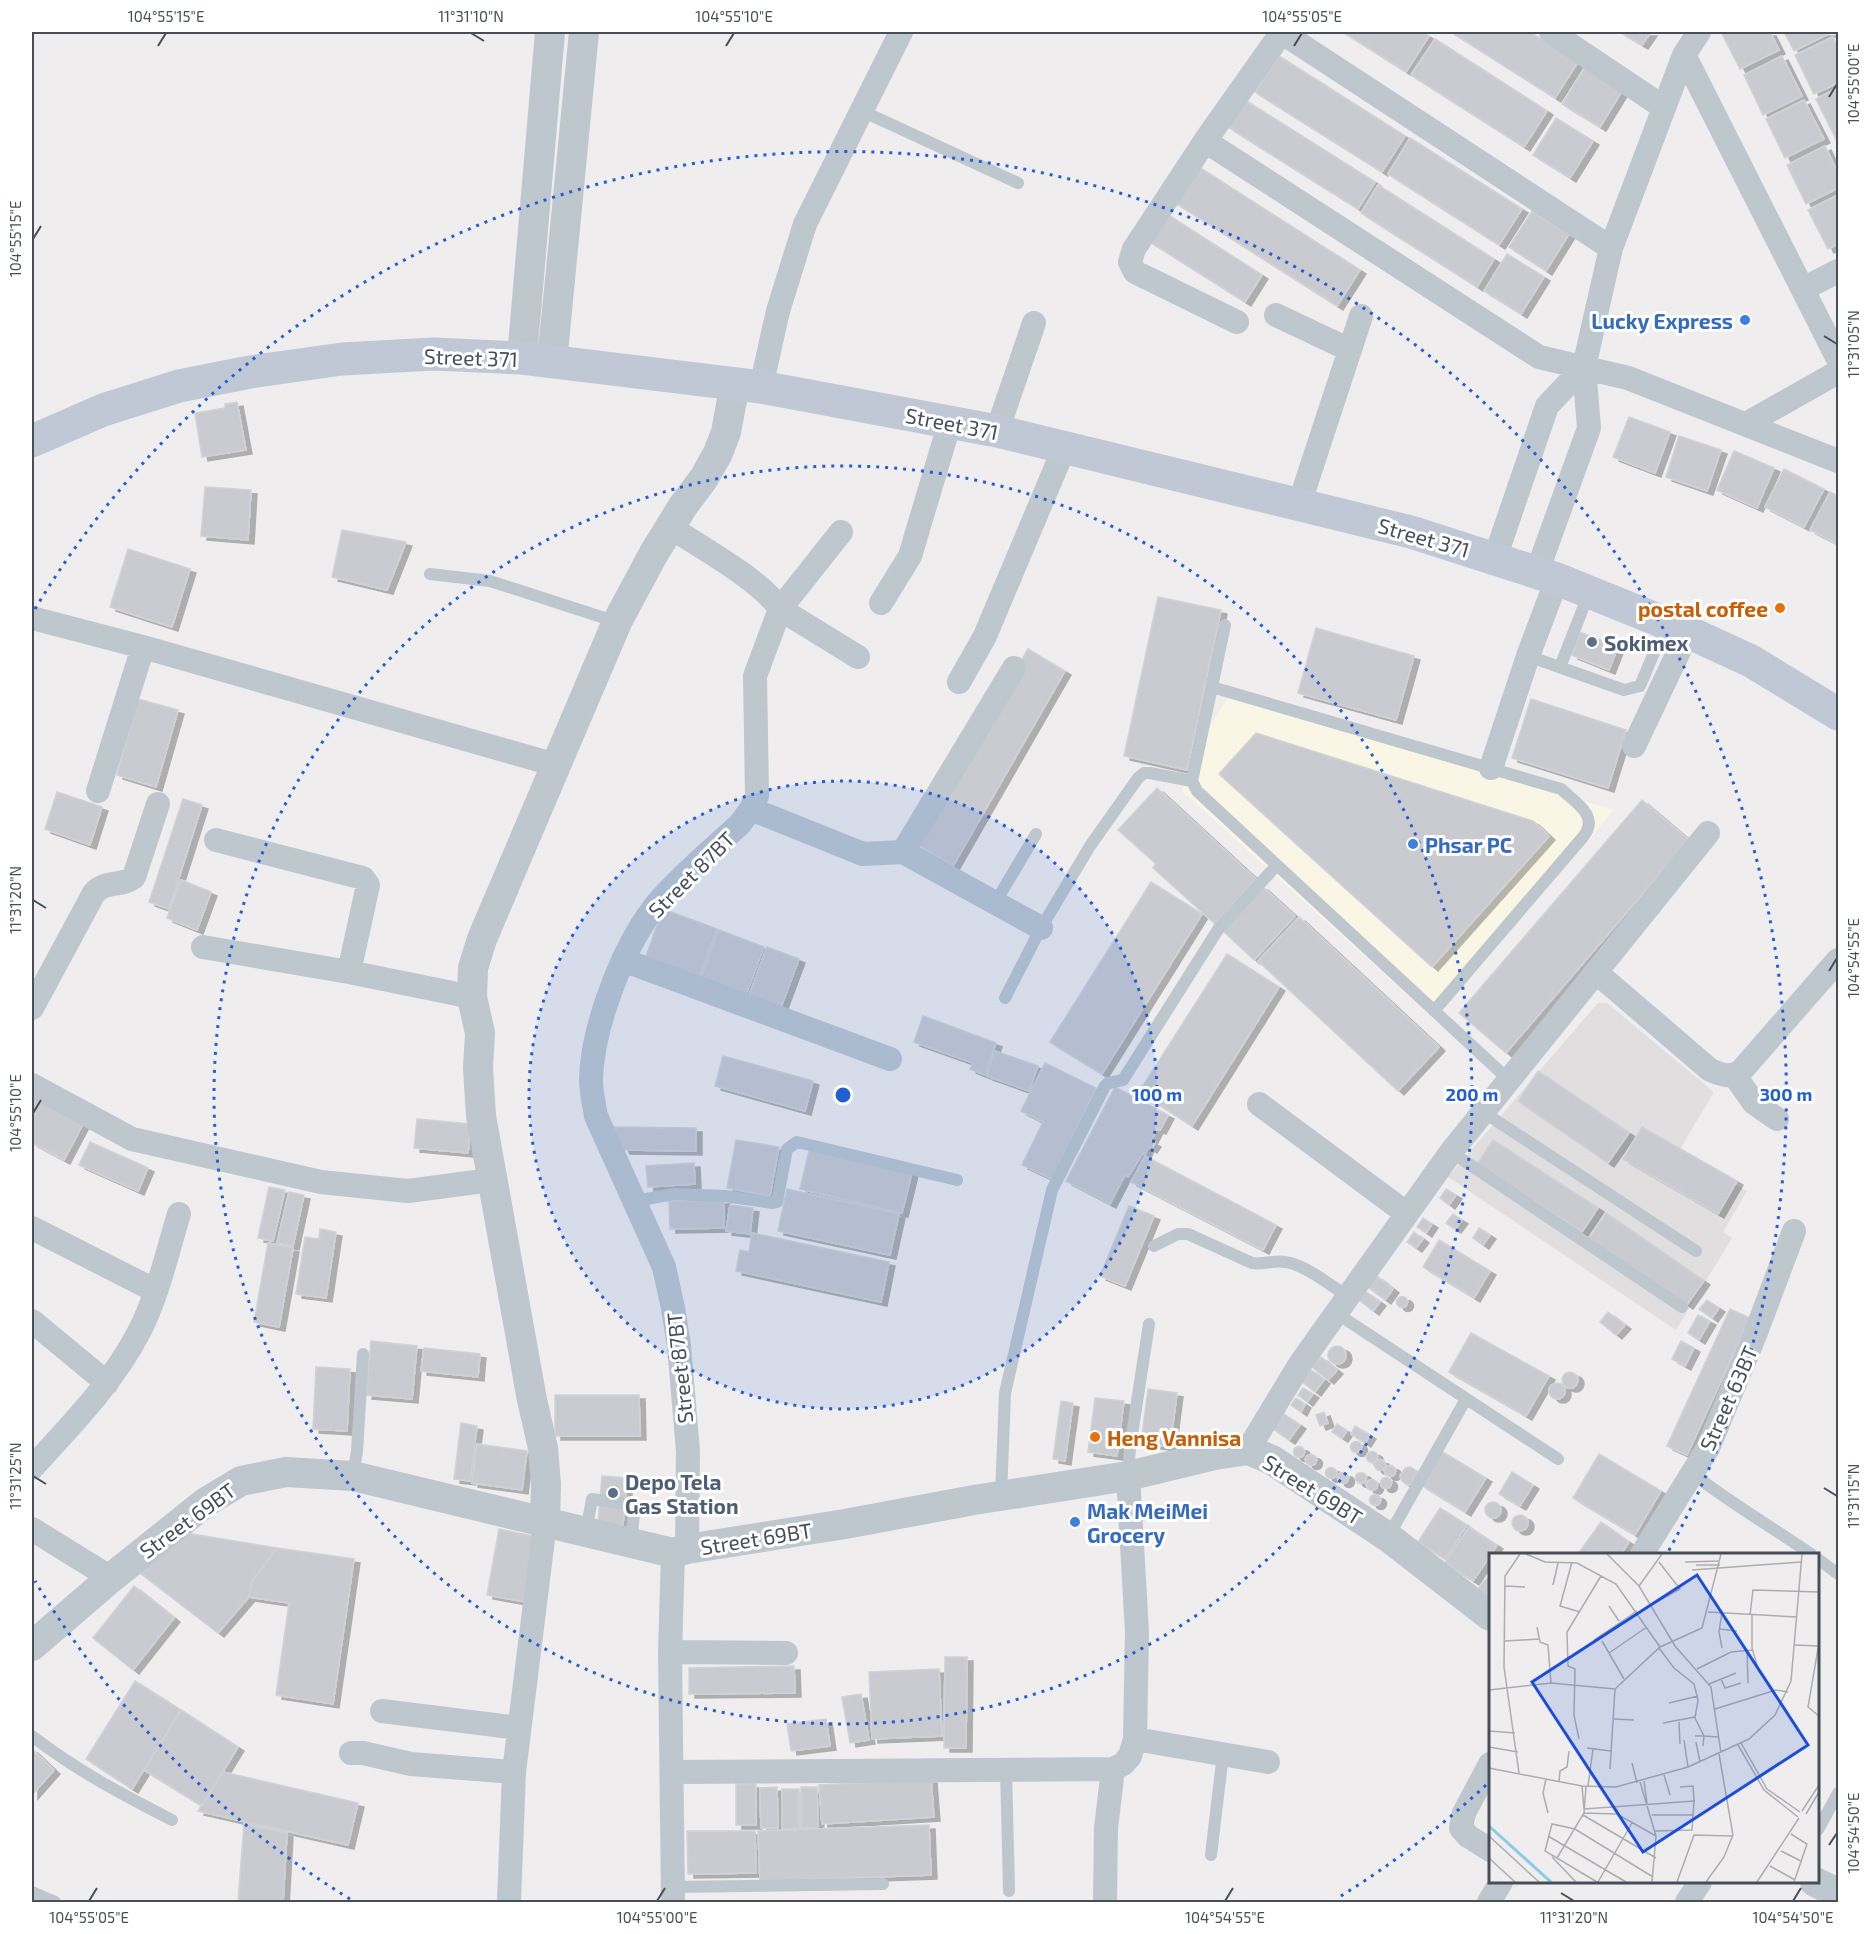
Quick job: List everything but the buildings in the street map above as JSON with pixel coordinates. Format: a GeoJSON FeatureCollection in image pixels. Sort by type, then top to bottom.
{"type":"FeatureCollection","features":[{"type":"Feature","properties":{"kind":"main road","name":"Street 371"},"geometry":{"type":"LineString","coordinates":[[32,441],[103,410],[168,389],[250,372],[342,359],[434,354],[537,360],[748,386],[997,431],[1411,532],[1547,575],[1677,627],[1751,661],[1839,714]]}},
{"type":"Feature","properties":{"kind":"street"},"geometry":{"type":"LineString","coordinates":[[537,360],[534,228],[550,32]]}},
{"type":"Feature","properties":{"kind":"street"},"geometry":{"type":"LineString","coordinates":[[537,360],[565,232],[584,32]]}},
{"type":"Feature","properties":{"kind":"street"},"geometry":{"type":"LineString","coordinates":[[509,1902],[514,1772],[544,1523],[546,1484],[543,1448],[532,1400],[481,1116],[478,1068],[480,1033],[472,997],[473,968],[482,939],[616,622],[670,527],[704,478],[718,453],[778,311],[805,224],[901,32]]}},
{"type":"Feature","properties":{"kind":"street"},"geometry":{"type":"LineString","coordinates":[[1237,322],[1135,272],[1130,262],[1134,249],[1281,32],[1611,248]]}},
{"type":"Feature","properties":{"kind":"street"},"geometry":{"type":"LineString","coordinates":[[1551,32],[1663,107]]}},
{"type":"Feature","properties":{"kind":"street"},"geometry":{"type":"LineString","coordinates":[[1491,768],[1528,656],[1547,575],[1589,428],[1584,368],[1611,248],[1684,55],[1699,32]]}},
{"type":"Feature","properties":{"kind":"street"},"geometry":{"type":"LineString","coordinates":[[1684,55],[1839,359]]}},
{"type":"Feature","properties":{"kind":"street"},"geometry":{"type":"LineString","coordinates":[[1205,141],[1539,357],[1628,378],[1839,460]]}},
{"type":"Feature","properties":{"kind":"street"},"geometry":{"type":"LineString","coordinates":[[534,228],[565,232]]}},
{"type":"Feature","properties":{"kind":"street"},"geometry":{"type":"LineString","coordinates":[[1803,289],[1839,271]]}},
{"type":"Feature","properties":{"kind":"street"},"geometry":{"type":"LineString","coordinates":[[1276,315],[1350,350]]}},
{"type":"Feature","properties":{"kind":"street"},"geometry":{"type":"LineString","coordinates":[[1299,505],[1361,316]]}},
{"type":"Feature","properties":{"kind":"street"},"geometry":{"type":"LineString","coordinates":[[997,431],[1034,323]]}},
{"type":"Feature","properties":{"kind":"street"},"geometry":{"type":"LineString","coordinates":[[1495,558],[1547,405],[1584,368]]}},
{"type":"Feature","properties":{"kind":"street"},"geometry":{"type":"LineString","coordinates":[[1746,424],[1839,372]]}},
{"type":"Feature","properties":{"kind":"street"},"geometry":{"type":"LineString","coordinates":[[881,603],[910,556],[950,422]]}},
{"type":"Feature","properties":{"kind":"street"},"geometry":{"type":"LineString","coordinates":[[959,682],[985,636],[1065,447]]}},
{"type":"Feature","properties":{"kind":"street"},"geometry":{"type":"LineString","coordinates":[[670,527],[767,593],[780,609],[858,657]]}},
{"type":"Feature","properties":{"kind":"street","name":"Street 87BT"},"geometry":{"type":"LineString","coordinates":[[673,1895],[670,1652],[688,1451],[680,1346],[664,1267],[596,1116],[591,1087],[595,1041],[623,960],[642,924],[661,899],[740,824],[751,809],[757,796],[755,676],[780,609],[841,532]]}},
{"type":"Feature","properties":{"kind":"street"},"geometry":{"type":"LineString","coordinates":[[32,618],[143,647],[556,765]]}},
{"type":"Feature","properties":{"kind":"street"},"geometry":{"type":"LineString","coordinates":[[1634,746],[1677,627]]}},
{"type":"Feature","properties":{"kind":"street"},"geometry":{"type":"LineString","coordinates":[[98,791],[143,647]]}},
{"type":"Feature","properties":{"kind":"street"},"geometry":{"type":"LineString","coordinates":[[903,852],[1014,668]]}},
{"type":"Feature","properties":{"kind":"street"},"geometry":{"type":"LineString","coordinates":[[32,1008],[94,892],[99,886],[129,881],[134,877],[158,804]]}},
{"type":"Feature","properties":{"kind":"street"},"geometry":{"type":"LineString","coordinates":[[751,809],[863,854],[903,852],[1041,928]]}},
{"type":"Feature","properties":{"kind":"street"},"geometry":{"type":"LineString","coordinates":[[1248,1450],[1300,1364],[1451,1152],[1708,833]]}},
{"type":"Feature","properties":{"kind":"street"},"geometry":{"type":"LineString","coordinates":[[216,840],[363,878],[367,881],[349,972]]}},
{"type":"Feature","properties":{"kind":"street"},"geometry":{"type":"LineString","coordinates":[[203,947],[349,972],[472,997]]}},
{"type":"Feature","properties":{"kind":"street"},"geometry":{"type":"LineString","coordinates":[[623,960],[890,1059]]}},
{"type":"Feature","properties":{"kind":"street"},"geometry":{"type":"LineString","coordinates":[[1597,973],[1710,1070],[1723,1076],[1735,1076],[1839,960]]}},
{"type":"Feature","properties":{"kind":"street"},"geometry":{"type":"LineString","coordinates":[[1735,1076],[1754,1103],[1777,1119]]}},
{"type":"Feature","properties":{"kind":"street"},"geometry":{"type":"LineString","coordinates":[[32,1085],[132,1139],[321,1182],[408,1191],[491,1180]]}},
{"type":"Feature","properties":{"kind":"street"},"geometry":{"type":"LineString","coordinates":[[1259,1104],[1406,1213]]}},
{"type":"Feature","properties":{"kind":"street"},"geometry":{"type":"LineString","coordinates":[[32,1468],[107,1383],[140,1331],[156,1291],[179,1214]]}},
{"type":"Feature","properties":{"kind":"street"},"geometry":{"type":"LineString","coordinates":[[32,1228],[156,1291]]}},
{"type":"Feature","properties":{"kind":"street","name":"Street 63BT"},"geometry":{"type":"LineString","coordinates":[[1643,1553],[1708,1448],[1794,1232]]}},
{"type":"Feature","properties":{"kind":"street"},"geometry":{"type":"LineString","coordinates":[[32,1321],[107,1383]]}},
{"type":"Feature","properties":{"kind":"street","name":"Street 69BT"},"geometry":{"type":"LineString","coordinates":[[32,1644],[206,1502],[241,1481],[286,1472],[353,1476],[586,1533],[680,1551],[1128,1476],[1215,1455],[1248,1450],[1272,1460],[1388,1537],[1489,1614]]}},
{"type":"Feature","properties":{"kind":"street"},"geometry":{"type":"LineString","coordinates":[[673,1772],[1113,1769],[1123,1764],[1130,1756],[1135,1739],[1137,1632],[1128,1476]]}},
{"type":"Feature","properties":{"kind":"street"},"geometry":{"type":"LineString","coordinates":[[32,1528],[111,1578]]}},
{"type":"Feature","properties":{"kind":"street"},"geometry":{"type":"LineString","coordinates":[[670,1652],[786,1653]]}},
{"type":"Feature","properties":{"kind":"street"},"geometry":{"type":"LineString","coordinates":[[382,1712],[519,1728]]}},
{"type":"Feature","properties":{"kind":"street"},"geometry":{"type":"LineString","coordinates":[[1135,1739],[1268,1762]]}},
{"type":"Feature","properties":{"kind":"street"},"geometry":{"type":"LineString","coordinates":[[351,1753],[363,1753],[411,1764],[514,1772]]}},
{"type":"Feature","properties":{"kind":"street"},"geometry":{"type":"LineString","coordinates":[[1489,1768],[1464,1813],[1461,1828],[1468,1836],[1489,1849]]}},
{"type":"Feature","properties":{"kind":"street"},"geometry":{"type":"LineString","coordinates":[[1105,1900],[1106,1828],[1113,1769]]}},
{"type":"Feature","properties":{"kind":"street"},"geometry":{"type":"LineString","coordinates":[[1489,1902],[1500,1883]]}},
{"type":"Feature","properties":{"kind":"street"},"geometry":{"type":"LineString","coordinates":[[1687,1902],[1699,1883]]}},
{"type":"Feature","properties":{"kind":"street"},"geometry":{"type":"LineString","coordinates":[[1819,1883],[1839,1893]]}},
{"type":"Feature","properties":{"kind":"lane"},"geometry":{"type":"LineString","coordinates":[[862,111],[1018,183]]}},
{"type":"Feature","properties":{"kind":"lane"},"geometry":{"type":"LineString","coordinates":[[430,574],[490,581],[616,622]]}},
{"type":"Feature","properties":{"kind":"lane"},"geometry":{"type":"LineString","coordinates":[[1560,667],[1589,591]]}},
{"type":"Feature","properties":{"kind":"lane"},"geometry":{"type":"LineString","coordinates":[[1225,625],[1192,781],[1197,791],[1509,1080]]}},
{"type":"Feature","properties":{"kind":"lane"},"geometry":{"type":"LineString","coordinates":[[1528,656],[1624,690],[1640,686],[1677,627]]}},
{"type":"Feature","properties":{"kind":"lane"},"geometry":{"type":"LineString","coordinates":[[1212,687],[1561,789],[1586,813],[1590,821],[1589,830],[1434,1011]]}},
{"type":"Feature","properties":{"kind":"lane"},"geometry":{"type":"LineString","coordinates":[[1005,998],[1041,928],[1090,846],[1138,778],[1144,773],[1150,773],[1192,781]]}},
{"type":"Feature","properties":{"kind":"lane"},"geometry":{"type":"LineString","coordinates":[[994,903],[1035,834]]}},
{"type":"Feature","properties":{"kind":"lane"},"geometry":{"type":"LineString","coordinates":[[1001,1496],[1005,1394],[1052,1190],[1105,1086],[1108,1083],[1123,1080],[1219,928],[1276,866]]}},
{"type":"Feature","properties":{"kind":"lane"},"geometry":{"type":"LineString","coordinates":[[1483,1112],[1696,1251]]}},
{"type":"Feature","properties":{"kind":"lane"},"geometry":{"type":"LineString","coordinates":[[635,1201],[674,1194],[725,1196],[777,1202],[787,1149],[797,1142],[957,1180]]}},
{"type":"Feature","properties":{"kind":"lane"},"geometry":{"type":"LineString","coordinates":[[1451,1152],[1682,1307]]}},
{"type":"Feature","properties":{"kind":"lane"},"geometry":{"type":"LineString","coordinates":[[1154,1246],[1178,1234],[1188,1234],[1252,1263],[1260,1265],[1282,1261],[1296,1264],[1341,1304],[1466,1399],[1558,1459]]}},
{"type":"Feature","properties":{"kind":"lane"},"geometry":{"type":"LineString","coordinates":[[1128,1476],[1149,1324]]}},
{"type":"Feature","properties":{"kind":"lane"},"geometry":{"type":"LineString","coordinates":[[353,1476],[357,1451],[363,1354]]}},
{"type":"Feature","properties":{"kind":"lane"},"geometry":{"type":"LineString","coordinates":[[1388,1537],[1466,1399]]}},
{"type":"Feature","properties":{"kind":"lane"},"geometry":{"type":"LineString","coordinates":[[1692,1473],[1719,1495],[1810,1553]]}},
{"type":"Feature","properties":{"kind":"lane"},"geometry":{"type":"LineString","coordinates":[[1819,1560],[1839,1574]]}},
{"type":"Feature","properties":{"kind":"lane"},"geometry":{"type":"LineString","coordinates":[[32,1736],[61,1759],[107,1787],[172,1820]]}},
{"type":"Feature","properties":{"kind":"lane"},"geometry":{"type":"LineString","coordinates":[[1211,1855],[1222,1754]]}},
{"type":"Feature","properties":{"kind":"lane"},"geometry":{"type":"LineString","coordinates":[[1006,1769],[1009,1891]]}},
{"type":"Feature","properties":{"kind":"lane"},"geometry":{"type":"LineString","coordinates":[[1819,1828],[1839,1793]]}},
{"type":"Feature","properties":{"kind":"lane"},"geometry":{"type":"LineString","coordinates":[[673,1895],[883,1884]]}},
{"type":"Feature","properties":{"kind":"lane"},"geometry":{"type":"LineString","coordinates":[[32,1892],[55,1902]]}},
{"type":"Feature","properties":{"kind":"shaded area","name":"Phsar PC"},"geometry":{"type":"Polygon","coordinates":[[[1228,698],[1614,810],[1435,1020],[1182,791],[1193,752],[1228,698]]]}},
{"type":"Feature","properties":{"kind":"shaded area"},"geometry":{"type":"Polygon","coordinates":[[[1598,1003],[1607,1003],[1714,1092],[1680,1149],[1747,1191],[1723,1232],[1732,1238],[1676,1330],[1448,1177],[1598,1003]]]}},
{"type":"Feature","properties":{"kind":"place","name":"Lucky Express"},"geometry":{"type":"Point","coordinates":[1745,320]}},
{"type":"Feature","properties":{"kind":"place","name":"postal coffee"},"geometry":{"type":"Point","coordinates":[1780,608]}},
{"type":"Feature","properties":{"kind":"place","name":"Sokimex"},"geometry":{"type":"Point","coordinates":[1592,642]}},
{"type":"Feature","properties":{"kind":"place","name":"Phsar PC"},"geometry":{"type":"Point","coordinates":[1413,844]}},
{"type":"Feature","properties":{"kind":"place","name":"Heng Vannisa"},"geometry":{"type":"Point","coordinates":[1095,1437]}},
{"type":"Feature","properties":{"kind":"place","name":"Depo Tela Gas Station"},"geometry":{"type":"Point","coordinates":[613,1493]}},
{"type":"Feature","properties":{"kind":"place","name":"Mak MeiMei Grocery"},"geometry":{"type":"Point","coordinates":[1075,1522]}}]}
